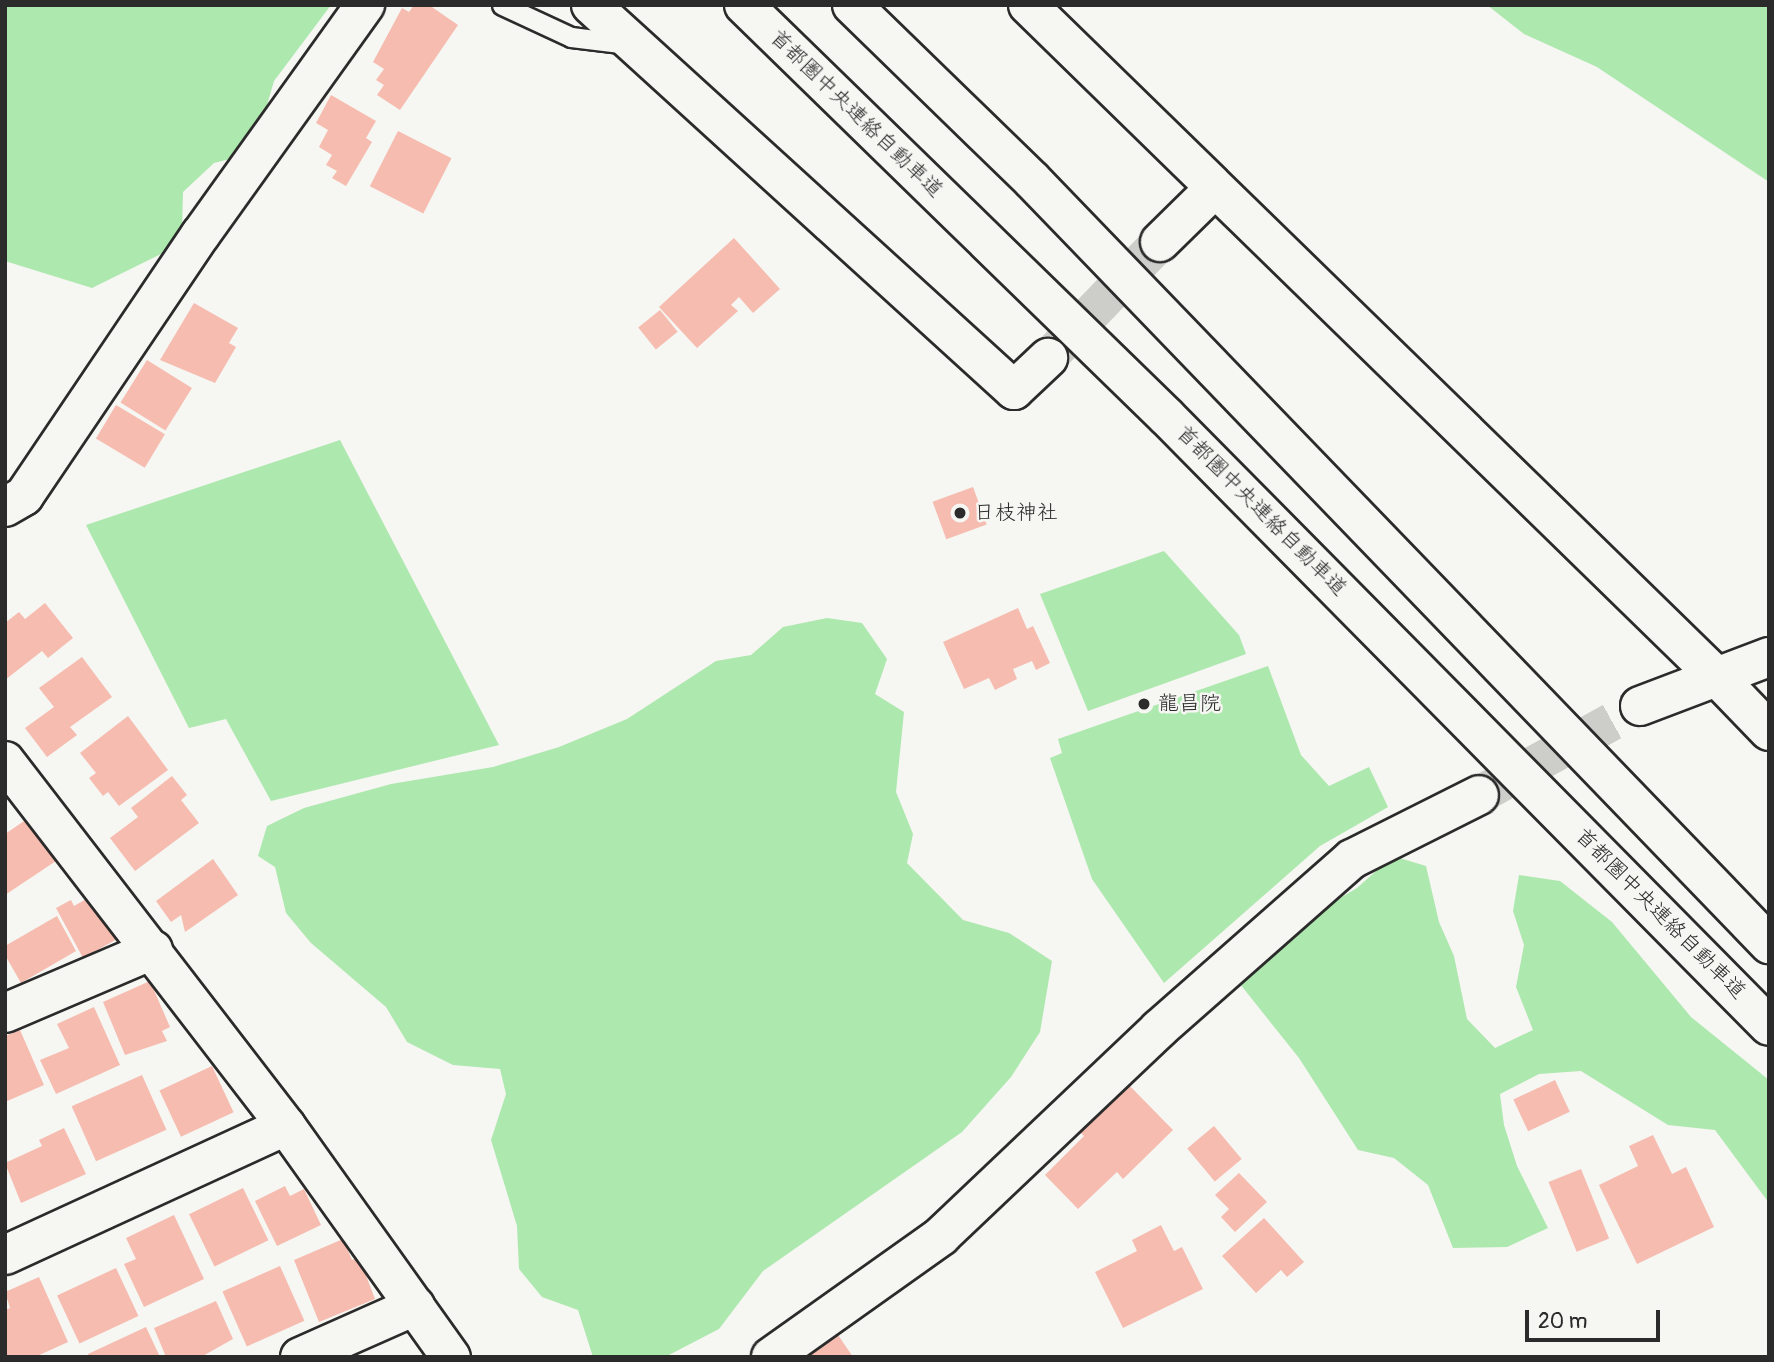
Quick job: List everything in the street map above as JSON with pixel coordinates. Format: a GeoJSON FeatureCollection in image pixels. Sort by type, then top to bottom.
{"type":"FeatureCollection","features":[{"type":"Feature","properties":{"kind":"main road"},"geometry":{"type":"LineString","coordinates":[[5,507],[24,496],[201,233],[365,5]]}},
{"type":"Feature","properties":{"kind":"main road"},"geometry":{"type":"LineString","coordinates":[[591,5],[1014,390],[1048,358]]}},
{"type":"Feature","properties":{"kind":"main road","name":"首都圏中央連絡自動車道"},"geometry":{"type":"LineString","coordinates":[[744,5],[1167,417],[1769,1026]]}},
{"type":"Feature","properties":{"kind":"main road"},"geometry":{"type":"LineString","coordinates":[[852,5],[1032,180],[1769,944]]}},
{"type":"Feature","properties":{"kind":"main road"},"geometry":{"type":"LineString","coordinates":[[1028,5],[1769,731]]}},
{"type":"Feature","properties":{"kind":"main road"},"geometry":{"type":"LineString","coordinates":[[1160,242],[1214,189]]}},
{"type":"Feature","properties":{"kind":"main road"},"geometry":{"type":"LineString","coordinates":[[1640,706],[1718,680],[1769,657]]}},
{"type":"Feature","properties":{"kind":"main road"},"geometry":{"type":"LineString","coordinates":[[5,761],[286,1126],[451,1357]]}},
{"type":"Feature","properties":{"kind":"main road"},"geometry":{"type":"LineString","coordinates":[[771,1357],[941,1236],[1159,1029],[1352,859],[1479,795]]}},
{"type":"Feature","properties":{"kind":"main road"},"geometry":{"type":"LineString","coordinates":[[5,1013],[153,950]]}},
{"type":"Feature","properties":{"kind":"main road"},"geometry":{"type":"LineString","coordinates":[[5,1255],[286,1126]]}},
{"type":"Feature","properties":{"kind":"main road"},"geometry":{"type":"LineString","coordinates":[[300,1357],[415,1306]]}},
{"type":"Feature","properties":{"kind":"lane"},"geometry":{"type":"LineString","coordinates":[[502,5],[571,37],[634,45]]}},
{"type":"Feature","properties":{"kind":"green space"},"geometry":{"type":"Polygon","coordinates":[[[5,5],[331,5],[274,81],[267,105],[230,159],[214,163],[183,192],[182,229],[165,252],[92,288],[5,261],[5,5]]]}},
{"type":"Feature","properties":{"kind":"green space"},"geometry":{"type":"Polygon","coordinates":[[[1487,5],[1769,5],[1769,182],[1597,67],[1524,34],[1487,5]]]}},
{"type":"Feature","properties":{"kind":"green space"},"geometry":{"type":"Polygon","coordinates":[[[340,440],[499,745],[271,801],[226,719],[189,728],[86,525],[340,440]]]}},
{"type":"Feature","properties":{"kind":"green space"},"geometry":{"type":"Polygon","coordinates":[[[1164,551],[1239,635],[1246,654],[1088,711],[1040,594],[1164,551]]]}},
{"type":"Feature","properties":{"kind":"green space"},"geometry":{"type":"Polygon","coordinates":[[[827,618],[862,623],[887,659],[875,694],[904,712],[896,792],[913,834],[907,863],[963,920],[1009,933],[1052,961],[1040,1032],[1011,1077],[962,1132],[763,1271],[719,1329],[665,1357],[593,1357],[578,1310],[542,1297],[519,1269],[517,1226],[491,1140],[506,1094],[500,1069],[453,1065],[407,1042],[386,1007],[311,943],[286,913],[275,867],[258,856],[267,826],[304,808],[391,784],[493,767],[559,747],[627,719],[716,661],[751,655],[783,627],[827,618]]]}},
{"type":"Feature","properties":{"kind":"green space"},"geometry":{"type":"Polygon","coordinates":[[[1268,666],[1301,755],[1329,786],[1369,767],[1388,807],[1320,846],[1164,983],[1092,879],[1050,758],[1062,753],[1058,739],[1268,666]]]}},
{"type":"Feature","properties":{"kind":"green space"},"geometry":{"type":"Polygon","coordinates":[[[1393,856],[1426,866],[1439,922],[1454,956],[1467,1019],[1495,1048],[1533,1030],[1516,987],[1524,945],[1513,911],[1519,875],[1560,881],[1612,922],[1691,1017],[1769,1080],[1769,1203],[1715,1130],[1668,1125],[1581,1071],[1539,1074],[1500,1094],[1504,1125],[1517,1166],[1548,1228],[1507,1247],[1453,1248],[1428,1185],[1394,1158],[1358,1150],[1299,1058],[1240,984],[1305,919],[1357,888],[1393,856]]]}},
{"type":"Feature","properties":{"kind":"building"},"geometry":{"type":"Polygon","coordinates":[[[414,5],[429,5],[458,25],[400,110],[377,95],[384,85],[376,80],[384,69],[373,62],[402,8],[409,12],[414,5]]]}},
{"type":"Feature","properties":{"kind":"building"},"geometry":{"type":"Polygon","coordinates":[[[331,95],[376,121],[366,138],[372,142],[346,186],[332,178],[337,171],[326,165],[332,155],[319,147],[328,130],[316,123],[331,95]]]}},
{"type":"Feature","properties":{"kind":"building"},"geometry":{"type":"Polygon","coordinates":[[[398,131],[451,158],[423,213],[370,186],[398,131]]]}},
{"type":"Feature","properties":{"kind":"building"},"geometry":{"type":"Polygon","coordinates":[[[734,238],[780,289],[753,313],[739,297],[731,305],[738,311],[697,348],[659,307],[734,238]]]}},
{"type":"Feature","properties":{"kind":"building"},"geometry":{"type":"Polygon","coordinates":[[[194,303],[238,328],[229,343],[236,347],[215,383],[160,360],[194,303]]]}},
{"type":"Feature","properties":{"kind":"building"},"geometry":{"type":"Polygon","coordinates":[[[660,310],[678,332],[656,349],[638,328],[660,310]]]}},
{"type":"Feature","properties":{"kind":"building"},"geometry":{"type":"Polygon","coordinates":[[[147,360],[192,388],[165,430],[121,402],[147,360]]]}},
{"type":"Feature","properties":{"kind":"building"},"geometry":{"type":"Polygon","coordinates":[[[116,405],[165,434],[145,468],[96,438],[116,405]]]}},
{"type":"Feature","properties":{"kind":"building","name":"日枝神社"},"geometry":{"type":"Polygon","coordinates":[[[973,487],[987,525],[946,539],[933,502],[973,487]]]}},
{"type":"Feature","properties":{"kind":"building"},"geometry":{"type":"Polygon","coordinates":[[[45,603],[73,638],[48,658],[42,651],[5,680],[5,623],[19,612],[25,619],[45,603]]]}},
{"type":"Feature","properties":{"kind":"building"},"geometry":{"type":"Polygon","coordinates":[[[1018,608],[1027,629],[1033,626],[1050,663],[1036,670],[1032,661],[1013,669],[1017,679],[995,690],[989,678],[964,689],[943,642],[1018,608]]]}},
{"type":"Feature","properties":{"kind":"building"},"geometry":{"type":"Polygon","coordinates":[[[82,657],[112,697],[70,727],[77,735],[47,757],[25,728],[54,707],[39,688],[82,657]]]}},
{"type":"Feature","properties":{"kind":"building"},"geometry":{"type":"Polygon","coordinates":[[[128,716],[168,770],[119,806],[108,792],[103,796],[89,778],[96,773],[80,753],[128,716]]]}},
{"type":"Feature","properties":{"kind":"building"},"geometry":{"type":"Polygon","coordinates":[[[172,776],[187,795],[181,800],[199,823],[135,871],[110,838],[138,817],[131,808],[172,776]]]}},
{"type":"Feature","properties":{"kind":"building"},"geometry":{"type":"Polygon","coordinates":[[[30,817],[59,859],[5,895],[5,834],[30,817]]]}},
{"type":"Feature","properties":{"kind":"building"},"geometry":{"type":"Polygon","coordinates":[[[213,859],[238,895],[185,932],[181,915],[171,922],[156,901],[213,859]]]}},
{"type":"Feature","properties":{"kind":"building"},"geometry":{"type":"Polygon","coordinates":[[[95,894],[119,938],[83,958],[56,908],[71,900],[74,906],[95,894]]]}},
{"type":"Feature","properties":{"kind":"building"},"geometry":{"type":"Polygon","coordinates":[[[57,916],[76,951],[21,983],[5,955],[5,946],[57,916]]]}},
{"type":"Feature","properties":{"kind":"building"},"geometry":{"type":"Polygon","coordinates":[[[150,981],[170,1027],[162,1031],[167,1041],[125,1055],[103,1002],[150,981]]]}},
{"type":"Feature","properties":{"kind":"building"},"geometry":{"type":"Polygon","coordinates":[[[94,1007],[120,1065],[56,1094],[40,1060],[69,1048],[57,1024],[94,1007]]]}},
{"type":"Feature","properties":{"kind":"building"},"geometry":{"type":"Polygon","coordinates":[[[20,1030],[44,1085],[5,1102],[5,1036],[20,1030]]]}},
{"type":"Feature","properties":{"kind":"building"},"geometry":{"type":"Polygon","coordinates":[[[212,1066],[234,1112],[181,1137],[159,1091],[212,1066]]]}},
{"type":"Feature","properties":{"kind":"building"},"geometry":{"type":"Polygon","coordinates":[[[142,1075],[166,1130],[96,1161],[72,1106],[142,1075]]]}},
{"type":"Feature","properties":{"kind":"building"},"geometry":{"type":"Polygon","coordinates":[[[1123,1079],[1173,1130],[1123,1179],[1117,1172],[1078,1209],[1045,1175],[1084,1136],[1074,1126],[1123,1079]]]}},
{"type":"Feature","properties":{"kind":"building"},"geometry":{"type":"Polygon","coordinates":[[[1555,1080],[1570,1112],[1528,1131],[1513,1099],[1555,1080]]]}},
{"type":"Feature","properties":{"kind":"building"},"geometry":{"type":"Polygon","coordinates":[[[1214,1126],[1242,1159],[1215,1181],[1187,1148],[1214,1126]]]}},
{"type":"Feature","properties":{"kind":"building"},"geometry":{"type":"Polygon","coordinates":[[[64,1128],[86,1174],[21,1203],[5,1163],[42,1146],[39,1140],[64,1128]]]}},
{"type":"Feature","properties":{"kind":"building"},"geometry":{"type":"Polygon","coordinates":[[[1653,1135],[1672,1174],[1686,1167],[1714,1227],[1637,1264],[1599,1185],[1638,1166],[1629,1146],[1653,1135]]]}},
{"type":"Feature","properties":{"kind":"building"},"geometry":{"type":"Polygon","coordinates":[[[1581,1169],[1609,1239],[1577,1252],[1549,1182],[1581,1169]]]}},
{"type":"Feature","properties":{"kind":"building"},"geometry":{"type":"Polygon","coordinates":[[[1239,1173],[1267,1202],[1235,1232],[1221,1217],[1229,1209],[1215,1195],[1239,1173]]]}},
{"type":"Feature","properties":{"kind":"building"},"geometry":{"type":"Polygon","coordinates":[[[285,1186],[290,1196],[304,1189],[321,1225],[277,1246],[255,1201],[285,1186]]]}},
{"type":"Feature","properties":{"kind":"building"},"geometry":{"type":"Polygon","coordinates":[[[243,1188],[268,1240],[214,1266],[189,1214],[243,1188]]]}},
{"type":"Feature","properties":{"kind":"building"},"geometry":{"type":"Polygon","coordinates":[[[174,1215],[204,1279],[144,1307],[124,1264],[136,1259],[126,1238],[174,1215]]]}},
{"type":"Feature","properties":{"kind":"building"},"geometry":{"type":"Polygon","coordinates":[[[1264,1218],[1304,1262],[1287,1277],[1281,1270],[1256,1293],[1222,1256],[1264,1218]]]}},
{"type":"Feature","properties":{"kind":"building"},"geometry":{"type":"Polygon","coordinates":[[[1161,1225],[1174,1251],[1182,1247],[1203,1289],[1123,1328],[1095,1272],[1137,1251],[1132,1240],[1161,1225]]]}},
{"type":"Feature","properties":{"kind":"building"},"geometry":{"type":"Polygon","coordinates":[[[343,1239],[352,1260],[359,1257],[375,1299],[319,1322],[294,1260],[343,1239]]]}},
{"type":"Feature","properties":{"kind":"building"},"geometry":{"type":"Polygon","coordinates":[[[280,1266],[304,1321],[247,1346],[222,1292],[280,1266]]]}},
{"type":"Feature","properties":{"kind":"building"},"geometry":{"type":"Polygon","coordinates":[[[116,1268],[138,1316],[79,1344],[57,1295],[116,1268]]]}},
{"type":"Feature","properties":{"kind":"building"},"geometry":{"type":"Polygon","coordinates":[[[39,1277],[68,1342],[35,1357],[5,1357],[5,1310],[10,1308],[5,1292],[39,1277]]]}},
{"type":"Feature","properties":{"kind":"building"},"geometry":{"type":"Polygon","coordinates":[[[216,1301],[233,1339],[201,1357],[166,1357],[154,1328],[216,1301]]]}},
{"type":"Feature","properties":{"kind":"building"},"geometry":{"type":"Polygon","coordinates":[[[832,1326],[853,1357],[787,1357],[832,1326]]]}},
{"type":"Feature","properties":{"kind":"building"},"geometry":{"type":"Polygon","coordinates":[[[146,1327],[160,1357],[89,1357],[88,1354],[146,1327]]]}},
{"type":"Feature","properties":{"kind":"tunnel"},"geometry":{"type":"LineString","coordinates":[[1048,358],[1160,242]]}},
{"type":"Feature","properties":{"kind":"tunnel"},"geometry":{"type":"LineString","coordinates":[[1479,795],[1640,706]]}},
{"type":"Feature","properties":{"kind":"place","name":"日枝神社"},"geometry":{"type":"Point","coordinates":[960,513]}},
{"type":"Feature","properties":{"kind":"place","name":"龍昌院"},"geometry":{"type":"Point","coordinates":[1144,704]}}]}
